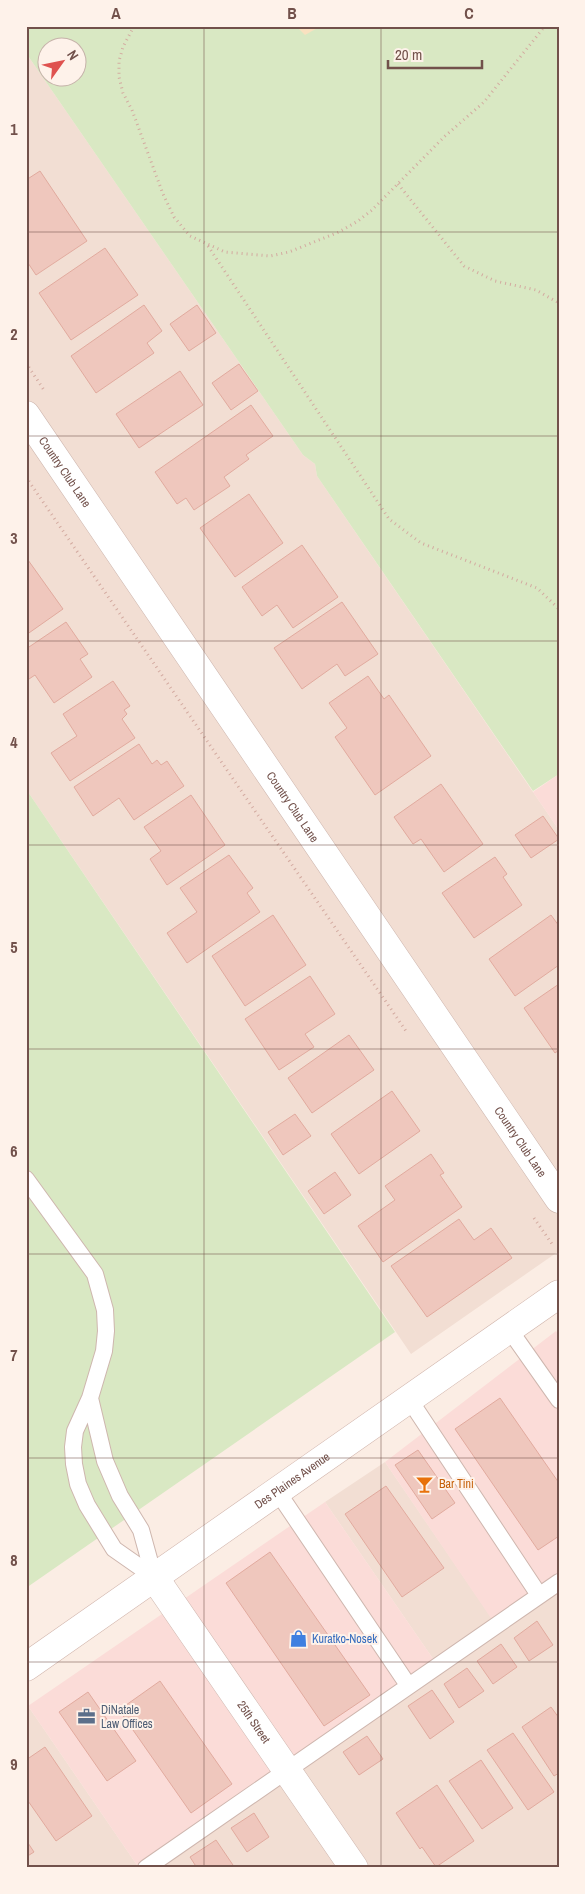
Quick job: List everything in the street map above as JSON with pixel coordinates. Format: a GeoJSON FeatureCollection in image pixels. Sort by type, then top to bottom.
{"type":"FeatureCollection","features":[{"type":"Feature","properties":{"kind":"street","name":"Country Club Lane"},"geometry":{"type":"LineString","coordinates":[[26,415],[559,1199]]}},
{"type":"Feature","properties":{"kind":"street","name":"Des Plaines Avenue"},"geometry":{"type":"LineString","coordinates":[[26,1667],[559,1294]]}},
{"type":"Feature","properties":{"kind":"street","name":"25th Street"},"geometry":{"type":"LineString","coordinates":[[154,1577],[354,1868]]}},
{"type":"Feature","properties":{"kind":"lane"},"geometry":{"type":"LineString","coordinates":[[26,1179],[95,1274],[102,1293],[105,1310],[106,1331],[104,1351],[90,1398],[81,1416],[74,1439],[74,1464],[78,1484],[86,1505],[114,1549],[154,1577]]}},
{"type":"Feature","properties":{"kind":"lane"},"geometry":{"type":"LineString","coordinates":[[509,1329],[559,1400]]}},
{"type":"Feature","properties":{"kind":"lane"},"geometry":{"type":"LineString","coordinates":[[90,1398],[105,1462],[120,1496],[141,1530],[154,1577]]}},
{"type":"Feature","properties":{"kind":"lane"},"geometry":{"type":"LineString","coordinates":[[408,1399],[539,1595]]}},
{"type":"Feature","properties":{"kind":"lane"},"geometry":{"type":"LineString","coordinates":[[277,1491],[408,1685]]}},
{"type":"Feature","properties":{"kind":"lane"},"geometry":{"type":"LineString","coordinates":[[146,1868],[559,1582]]}},
{"type":"Feature","properties":{"kind":"path"},"geometry":{"type":"LineString","coordinates":[[134,26],[123,47],[119,61],[119,77],[123,93],[132,110],[163,194],[174,218],[190,236],[207,245],[225,252],[270,256],[290,252],[358,222],[444,137],[484,102],[545,26]]}},
{"type":"Feature","properties":{"kind":"path"},"geometry":{"type":"LineString","coordinates":[[398,184],[464,266],[494,281],[536,290],[557,302],[559,306]]}},
{"type":"Feature","properties":{"kind":"path"},"geometry":{"type":"LineString","coordinates":[[207,245],[389,519],[421,543],[537,588],[559,609]]}},
{"type":"Feature","properties":{"kind":"path"},"geometry":{"type":"LineString","coordinates":[[26,477],[406,1031]]}},
{"type":"Feature","properties":{"kind":"path"},"geometry":{"type":"LineString","coordinates":[[529,1212],[552,1244]]}},
{"type":"Feature","properties":{"kind":"shaded area"},"geometry":{"type":"Polygon","coordinates":[[[26,53],[38,70],[38,88],[50,88],[303,455],[315,464],[317,476],[559,830],[559,1251],[411,1354],[26,789],[26,53]]]}},
{"type":"Feature","properties":{"kind":"shaded area"},"geometry":{"type":"Polygon","coordinates":[[[559,774],[559,830],[533,792],[559,774]]]}},
{"type":"Feature","properties":{"kind":"shaded area"},"geometry":{"type":"Polygon","coordinates":[[[556,1331],[559,1335],[559,1584],[497,1627],[385,1462],[556,1331]]]}},
{"type":"Feature","properties":{"kind":"shaded area"},"geometry":{"type":"Polygon","coordinates":[[[385,1462],[497,1626],[559,1584],[559,1868],[147,1868],[438,1666],[325,1502],[385,1462]]]}},
{"type":"Feature","properties":{"kind":"shaded area"},"geometry":{"type":"Polygon","coordinates":[[[325,1502],[438,1666],[139,1868],[28,1706],[325,1502]]]}},
{"type":"Feature","properties":{"kind":"shaded area"},"geometry":{"type":"Polygon","coordinates":[[[28,1706],[139,1868],[26,1868],[26,1707],[28,1706]]]}},
{"type":"Feature","properties":{"kind":"green space"},"geometry":{"type":"Polygon","coordinates":[[[26,26],[559,26],[559,774],[533,791],[317,476],[315,464],[303,455],[50,88],[88,88],[88,38],[38,38],[38,70],[26,53],[26,26]]]}},
{"type":"Feature","properties":{"kind":"green space"},"geometry":{"type":"Polygon","coordinates":[[[26,789],[395,1332],[26,1588],[26,789]]]}},
{"type":"Feature","properties":{"kind":"sand"},"geometry":{"type":"Polygon","coordinates":[[[299,26],[321,26],[305,35],[299,29],[299,26]]]}},
{"type":"Feature","properties":{"kind":"building"},"geometry":{"type":"Polygon","coordinates":[[[40,171],[87,241],[36,275],[26,260],[26,180],[40,171]]]}},
{"type":"Feature","properties":{"kind":"building"},"geometry":{"type":"Polygon","coordinates":[[[105,248],[138,295],[71,340],[39,293],[105,248]]]}},
{"type":"Feature","properties":{"kind":"building"},"geometry":{"type":"Polygon","coordinates":[[[144,305],[162,331],[147,343],[154,353],[96,393],[71,356],[144,305]]]}},
{"type":"Feature","properties":{"kind":"building"},"geometry":{"type":"Polygon","coordinates":[[[197,305],[216,333],[189,351],[170,324],[197,305]]]}},
{"type":"Feature","properties":{"kind":"building"},"geometry":{"type":"Polygon","coordinates":[[[239,364],[258,391],[231,410],[212,383],[239,364]]]}},
{"type":"Feature","properties":{"kind":"building"},"geometry":{"type":"Polygon","coordinates":[[[180,371],[203,405],[139,448],[116,414],[180,371]]]}},
{"type":"Feature","properties":{"kind":"building"},"geometry":{"type":"Polygon","coordinates":[[[251,405],[273,436],[246,455],[249,459],[224,477],[230,486],[194,510],[186,498],[177,504],[155,472],[251,405]]]}},
{"type":"Feature","properties":{"kind":"building"},"geometry":{"type":"Polygon","coordinates":[[[249,494],[283,543],[235,577],[200,528],[249,494]]]}},
{"type":"Feature","properties":{"kind":"building"},"geometry":{"type":"Polygon","coordinates":[[[302,545],[338,597],[293,628],[277,605],[262,616],[242,587],[302,545]]]}},
{"type":"Feature","properties":{"kind":"building"},"geometry":{"type":"Polygon","coordinates":[[[28,560],[63,609],[26,635],[26,562],[28,560]]]}},
{"type":"Feature","properties":{"kind":"building"},"geometry":{"type":"Polygon","coordinates":[[[342,602],[378,654],[345,676],[337,664],[302,689],[274,648],[342,602]]]}},
{"type":"Feature","properties":{"kind":"building"},"geometry":{"type":"Polygon","coordinates":[[[66,622],[88,654],[80,659],[92,677],[54,703],[35,675],[26,681],[26,649],[66,622]]]}},
{"type":"Feature","properties":{"kind":"building"},"geometry":{"type":"Polygon","coordinates":[[[368,676],[384,699],[389,695],[431,756],[375,795],[335,737],[347,728],[329,703],[368,676]]]}},
{"type":"Feature","properties":{"kind":"building"},"geometry":{"type":"Polygon","coordinates":[[[113,681],[130,706],[124,710],[127,714],[122,719],[135,738],[70,781],[51,753],[77,736],[63,714],[113,681]]]}},
{"type":"Feature","properties":{"kind":"building"},"geometry":{"type":"Polygon","coordinates":[[[139,744],[152,764],[157,760],[161,765],[167,761],[184,786],[134,820],[119,798],[93,816],[74,787],[139,744]]]}},
{"type":"Feature","properties":{"kind":"building"},"geometry":{"type":"Polygon","coordinates":[[[441,784],[483,844],[444,872],[421,839],[413,844],[394,817],[441,784]]]}},
{"type":"Feature","properties":{"kind":"building"},"geometry":{"type":"Polygon","coordinates":[[[191,795],[225,845],[167,885],[150,859],[161,851],[144,827],[191,795]]]}},
{"type":"Feature","properties":{"kind":"building"},"geometry":{"type":"Polygon","coordinates":[[[543,816],[559,839],[531,858],[515,835],[543,816]]]}},
{"type":"Feature","properties":{"kind":"building"},"geometry":{"type":"Polygon","coordinates":[[[229,855],[253,888],[247,893],[260,912],[187,963],[167,933],[197,912],[180,888],[229,855]]]}},
{"type":"Feature","properties":{"kind":"building"},"geometry":{"type":"Polygon","coordinates":[[[495,857],[507,874],[503,877],[522,905],[474,938],[442,893],[495,857]]]}},
{"type":"Feature","properties":{"kind":"building"},"geometry":{"type":"Polygon","coordinates":[[[273,915],[306,965],[245,1006],[212,956],[273,915]]]}},
{"type":"Feature","properties":{"kind":"building"},"geometry":{"type":"Polygon","coordinates":[[[551,915],[559,926],[559,965],[515,996],[489,959],[551,915]]]}},
{"type":"Feature","properties":{"kind":"building"},"geometry":{"type":"Polygon","coordinates":[[[310,976],[335,1014],[305,1034],[314,1047],[279,1070],[245,1019],[310,976]]]}},
{"type":"Feature","properties":{"kind":"building"},"geometry":{"type":"Polygon","coordinates":[[[559,984],[559,1050],[555,1053],[524,1008],[559,984]]]}},
{"type":"Feature","properties":{"kind":"building"},"geometry":{"type":"Polygon","coordinates":[[[349,1035],[374,1070],[312,1113],[288,1078],[349,1035]]]}},
{"type":"Feature","properties":{"kind":"building"},"geometry":{"type":"Polygon","coordinates":[[[392,1091],[420,1131],[359,1174],[331,1134],[392,1091]]]}},
{"type":"Feature","properties":{"kind":"building"},"geometry":{"type":"Polygon","coordinates":[[[295,1114],[311,1136],[283,1155],[268,1132],[295,1114]]]}},
{"type":"Feature","properties":{"kind":"building"},"geometry":{"type":"Polygon","coordinates":[[[431,1154],[444,1173],[440,1175],[462,1207],[383,1262],[358,1226],[395,1200],[385,1186],[431,1154]]]}},
{"type":"Feature","properties":{"kind":"building"},"geometry":{"type":"Polygon","coordinates":[[[335,1172],[351,1195],[324,1214],[308,1191],[335,1172]]]}},
{"type":"Feature","properties":{"kind":"building"},"geometry":{"type":"Polygon","coordinates":[[[459,1219],[474,1240],[491,1228],[512,1258],[427,1317],[391,1266],[459,1219]]]}},
{"type":"Feature","properties":{"kind":"building"},"geometry":{"type":"Polygon","coordinates":[[[500,1398],[559,1483],[559,1536],[538,1550],[455,1429],[500,1398]]]}},
{"type":"Feature","properties":{"kind":"building","name":"Bar Tini"},"geometry":{"type":"Polygon","coordinates":[[[418,1450],[455,1503],[432,1519],[395,1465],[418,1450]]]}},
{"type":"Feature","properties":{"kind":"building"},"geometry":{"type":"Polygon","coordinates":[[[386,1486],[444,1568],[402,1597],[345,1514],[386,1486]]]}},
{"type":"Feature","properties":{"kind":"building","name":"Kuratko-Nosek"},"geometry":{"type":"Polygon","coordinates":[[[270,1552],[370,1695],[324,1726],[226,1583],[270,1552]]]}},
{"type":"Feature","properties":{"kind":"building"},"geometry":{"type":"Polygon","coordinates":[[[537,1621],[553,1645],[529,1661],[514,1638],[537,1621]]]}},
{"type":"Feature","properties":{"kind":"building"},"geometry":{"type":"Polygon","coordinates":[[[501,1644],[517,1667],[493,1684],[477,1661],[501,1644]]]}},
{"type":"Feature","properties":{"kind":"building"},"geometry":{"type":"Polygon","coordinates":[[[467,1668],[484,1691],[459,1708],[444,1684],[467,1668]]]}},
{"type":"Feature","properties":{"kind":"building"},"geometry":{"type":"Polygon","coordinates":[[[160,1681],[232,1784],[191,1813],[119,1710],[160,1681]]]}},
{"type":"Feature","properties":{"kind":"building"},"geometry":{"type":"Polygon","coordinates":[[[432,1690],[454,1722],[430,1739],[408,1706],[432,1690]]]}},
{"type":"Feature","properties":{"kind":"building"},"geometry":{"type":"Polygon","coordinates":[[[88,1692],[136,1761],[107,1781],[59,1712],[88,1692]]]}},
{"type":"Feature","properties":{"kind":"building"},"geometry":{"type":"Polygon","coordinates":[[[551,1707],[559,1718],[559,1773],[554,1776],[522,1727],[551,1707]]]}},
{"type":"Feature","properties":{"kind":"building"},"geometry":{"type":"Polygon","coordinates":[[[513,1733],[554,1792],[528,1810],[487,1750],[513,1733]]]}},
{"type":"Feature","properties":{"kind":"building"},"geometry":{"type":"Polygon","coordinates":[[[367,1736],[383,1759],[359,1775],[343,1752],[367,1736]]]}},
{"type":"Feature","properties":{"kind":"building"},"geometry":{"type":"Polygon","coordinates":[[[45,1747],[92,1816],[56,1841],[26,1798],[26,1760],[45,1747]]]}},
{"type":"Feature","properties":{"kind":"building"},"geometry":{"type":"Polygon","coordinates":[[[481,1760],[513,1808],[482,1829],[449,1781],[481,1760]]]}},
{"type":"Feature","properties":{"kind":"building"},"geometry":{"type":"Polygon","coordinates":[[[437,1785],[474,1841],[436,1867],[422,1847],[420,1849],[396,1813],[437,1785]]]}},
{"type":"Feature","properties":{"kind":"building"},"geometry":{"type":"Polygon","coordinates":[[[254,1813],[269,1837],[247,1852],[231,1828],[254,1813]]]}},
{"type":"Feature","properties":{"kind":"building"},"geometry":{"type":"Polygon","coordinates":[[[26,1840],[34,1852],[26,1857],[26,1840]]]}},
{"type":"Feature","properties":{"kind":"building"},"geometry":{"type":"Polygon","coordinates":[[[216,1840],[235,1868],[197,1868],[190,1857],[216,1840]]]}},
{"type":"Feature","properties":{"kind":"place","name":"Bar Tini"},"geometry":{"type":"Point","coordinates":[425,1484]}},
{"type":"Feature","properties":{"kind":"place","name":"Kuratko-Nosek"},"geometry":{"type":"Point","coordinates":[298,1639]}},
{"type":"Feature","properties":{"kind":"place","name":"DiNatale Law Offices"},"geometry":{"type":"Point","coordinates":[87,1717]}}]}
